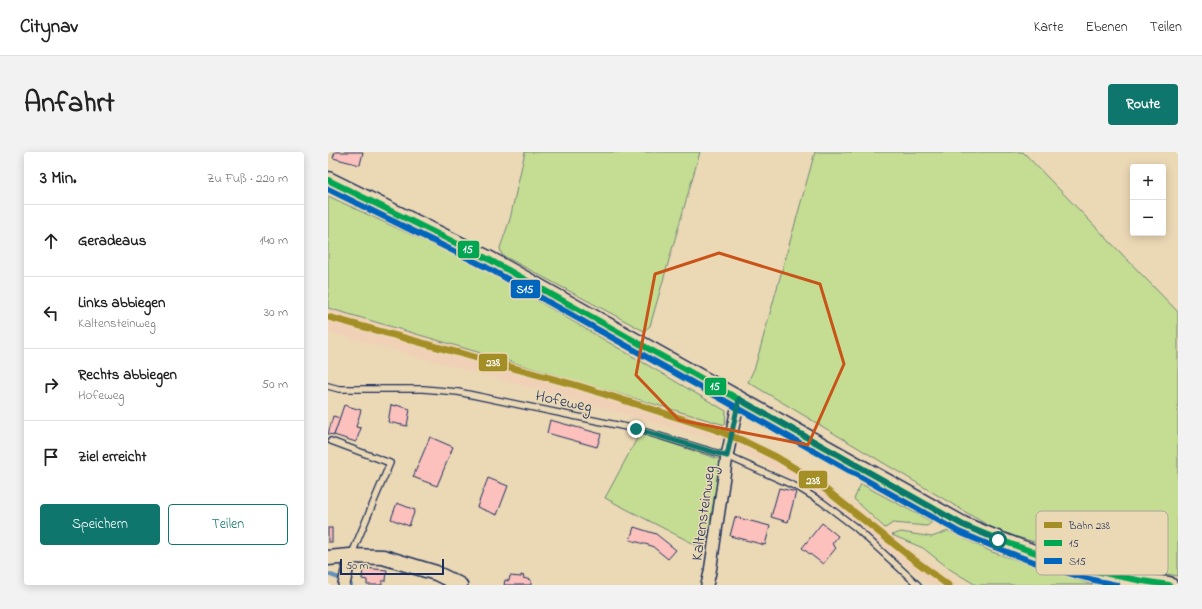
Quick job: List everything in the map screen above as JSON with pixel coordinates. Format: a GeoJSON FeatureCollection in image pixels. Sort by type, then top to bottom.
{"type":"FeatureCollection","features":[{"type":"Feature","properties":{"kind":"main road"},"geometry":{"type":"LineString","coordinates":[[328,180],[490,260],[956,521],[991,537],[1036,554]]}},
{"type":"Feature","properties":{"kind":"main road"},"geometry":{"type":"LineString","coordinates":[[1108,575],[1169,585]]}},
{"type":"Feature","properties":{"kind":"street","name":"Kaltensteinweg"},"geometry":{"type":"LineString","coordinates":[[707,585],[727,456],[739,399]]}},
{"type":"Feature","properties":{"kind":"street"},"geometry":{"type":"LineString","coordinates":[[328,558],[350,556],[383,557],[436,573],[460,585]]}},
{"type":"Feature","properties":{"kind":"street"},"geometry":{"type":"LineString","coordinates":[[344,585],[350,556]]}},
{"type":"Feature","properties":{"kind":"lane","name":"Hofeweg"},"geometry":{"type":"LineString","coordinates":[[328,386],[338,389],[423,389],[458,392],[636,429],[727,456],[799,488],[822,502],[855,527],[918,585]]}},
{"type":"Feature","properties":{"kind":"lane"},"geometry":{"type":"LineString","coordinates":[[331,441],[390,463],[350,556]]}},
{"type":"Feature","properties":{"kind":"highlighted area"},"geometry":{"type":"Polygon","coordinates":[[[719,253],[820,284],[844,364],[808,445],[679,420],[636,375],[655,274],[719,253]]]}},
{"type":"Feature","properties":{"kind":"shaded area"},"geometry":{"type":"Polygon","coordinates":[[[328,308],[725,425],[723,442],[328,332],[328,308]]]}},
{"type":"Feature","properties":{"kind":"shaded area"},"geometry":{"type":"Polygon","coordinates":[[[736,432],[801,466],[853,504],[940,572],[961,585],[933,585],[808,488],[735,447],[736,432]]]}},
{"type":"Feature","properties":{"kind":"green space"},"geometry":{"type":"Polygon","coordinates":[[[525,152],[700,152],[650,326],[644,331],[502,255],[500,248],[510,219],[525,152]]]}},
{"type":"Feature","properties":{"kind":"green space"},"geometry":{"type":"Polygon","coordinates":[[[815,152],[1023,152],[1178,312],[1178,576],[1168,574],[1168,511],[1036,511],[1036,542],[999,532],[748,382],[755,367],[815,152]]]}},
{"type":"Feature","properties":{"kind":"green space"},"geometry":{"type":"Polygon","coordinates":[[[328,196],[478,266],[726,411],[725,425],[328,308],[328,196]]]}},
{"type":"Feature","properties":{"kind":"green space"},"geometry":{"type":"Polygon","coordinates":[[[640,433],[721,460],[707,540],[696,545],[605,498],[640,433]]]}},
{"type":"Feature","properties":{"kind":"green space"},"geometry":{"type":"Polygon","coordinates":[[[861,484],[932,522],[927,526],[893,523],[885,528],[854,499],[861,484]]]}},
{"type":"Feature","properties":{"kind":"green space"},"geometry":{"type":"Polygon","coordinates":[[[948,531],[992,552],[1036,566],[1036,575],[1062,575],[1093,585],[976,585],[951,570],[923,548],[892,535],[901,532],[932,537],[948,531]]]}},
{"type":"Feature","properties":{"kind":"building"},"geometry":{"type":"Polygon","coordinates":[[[335,152],[363,152],[360,165],[333,158],[335,152]]]}},
{"type":"Feature","properties":{"kind":"building"},"geometry":{"type":"Polygon","coordinates":[[[344,405],[361,410],[356,427],[361,428],[356,442],[334,435],[344,405]]]}},
{"type":"Feature","properties":{"kind":"building"},"geometry":{"type":"Polygon","coordinates":[[[391,405],[410,409],[407,426],[388,422],[391,405]]]}},
{"type":"Feature","properties":{"kind":"building"},"geometry":{"type":"Polygon","coordinates":[[[333,416],[340,418],[334,435],[328,434],[333,416]]]}},
{"type":"Feature","properties":{"kind":"building"},"geometry":{"type":"Polygon","coordinates":[[[550,420],[601,434],[597,447],[547,433],[550,420]]]}},
{"type":"Feature","properties":{"kind":"building"},"geometry":{"type":"Polygon","coordinates":[[[430,437],[453,447],[437,486],[413,477],[430,437]]]}},
{"type":"Feature","properties":{"kind":"building"},"geometry":{"type":"Polygon","coordinates":[[[488,478],[508,486],[497,515],[477,507],[488,478]]]}},
{"type":"Feature","properties":{"kind":"building"},"geometry":{"type":"Polygon","coordinates":[[[779,488],[796,492],[788,522],[771,517],[779,488]]]}},
{"type":"Feature","properties":{"kind":"building"},"geometry":{"type":"Polygon","coordinates":[[[397,503],[415,510],[409,526],[391,519],[397,503]]]}},
{"type":"Feature","properties":{"kind":"building"},"geometry":{"type":"Polygon","coordinates":[[[735,517],[770,526],[765,545],[730,536],[735,517]]]}},
{"type":"Feature","properties":{"kind":"building"},"geometry":{"type":"Polygon","coordinates":[[[822,523],[838,536],[832,544],[836,548],[823,564],[802,548],[822,523]]]}},
{"type":"Feature","properties":{"kind":"building"},"geometry":{"type":"Polygon","coordinates":[[[634,527],[656,534],[676,550],[668,559],[652,546],[630,540],[634,527]]]}},
{"type":"Feature","properties":{"kind":"building"},"geometry":{"type":"Polygon","coordinates":[[[328,528],[332,528],[332,542],[328,542],[328,528]]]}},
{"type":"Feature","properties":{"kind":"building"},"geometry":{"type":"Polygon","coordinates":[[[363,568],[387,570],[386,581],[382,581],[382,585],[367,585],[367,580],[362,579],[363,568]]]}},
{"type":"Feature","properties":{"kind":"building"},"geometry":{"type":"Polygon","coordinates":[[[521,575],[524,576],[523,578],[531,580],[531,585],[504,585],[505,580],[509,581],[510,576],[521,577],[521,575]]]}},
{"type":"Feature","properties":{"kind":"waterway"},"geometry":{"type":"LineString","coordinates":[[328,574],[347,581],[351,585]]}},
{"type":"Feature","properties":{"kind":"rail line","name":"238"},"geometry":{"type":"LineString","coordinates":[[328,317],[579,386],[714,429],[739,439],[776,457],[811,478],[948,585]]}},
{"type":"Feature","properties":{"kind":"transit line","name":"15"},"geometry":{"type":"LineString","coordinates":[[328,180],[490,260],[963,525],[1036,553]]}},
{"type":"Feature","properties":{"kind":"transit line","name":"S15"},"geometry":{"type":"LineString","coordinates":[[328,189],[486,267],[959,532],[1036,563]]}},
{"type":"Feature","properties":{"kind":"transit line","name":"S15"},"geometry":{"type":"LineString","coordinates":[[1074,575],[1117,585]]}},
{"type":"Feature","properties":{"kind":"transit line","name":"15"},"geometry":{"type":"LineString","coordinates":[[1112,575],[1169,585]]}},
{"type":"Feature","properties":{"kind":"route"},"geometry":{"type":"LineString","coordinates":[[636,429],[727,456],[739,399],[963,525],[998,540]]}}]}
